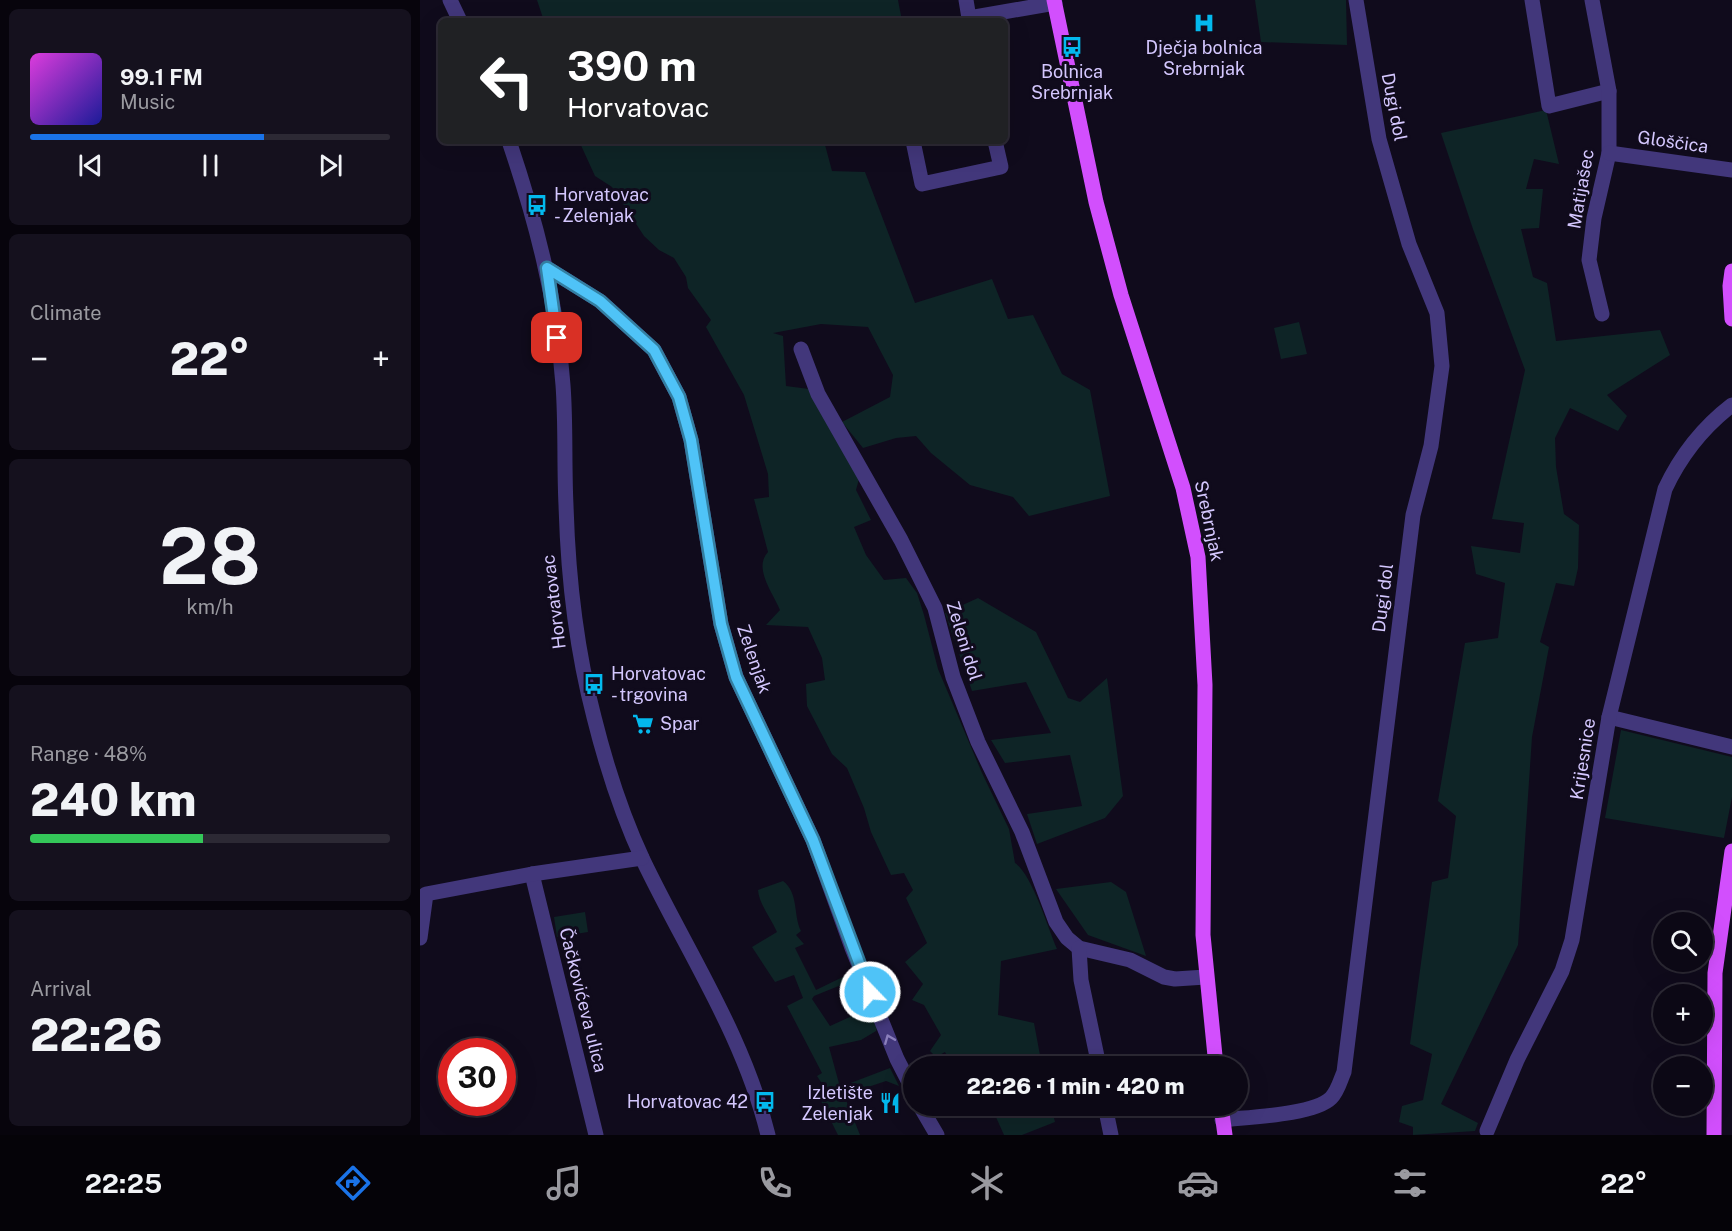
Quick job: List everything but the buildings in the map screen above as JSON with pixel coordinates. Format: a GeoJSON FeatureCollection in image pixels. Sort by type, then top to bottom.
{"type":"FeatureCollection","features":[{"type":"Feature","properties":{"kind":"main road","name":"Srebrnjak"},"geometry":{"type":"LineString","coordinates":[[1054,1],[1096,202],[1121,294],[1184,488],[1198,557],[1204,634],[1203,861],[1206,977],[1215,1056]]}},
{"type":"Feature","properties":{"kind":"main road"},"geometry":{"type":"LineString","coordinates":[[1732,271],[1730,286],[1732,319]]}},
{"type":"Feature","properties":{"kind":"main road"},"geometry":{"type":"LineString","coordinates":[[1714,1135],[1715,973],[1732,850]]}},
{"type":"Feature","properties":{"kind":"street"},"geometry":{"type":"LineString","coordinates":[[450,0],[459,18]]}},
{"type":"Feature","properties":{"kind":"street"},"geometry":{"type":"LineString","coordinates":[[966,0],[969,18]]}},
{"type":"Feature","properties":{"kind":"street","name":"Dugi dol"},"geometry":{"type":"LineString","coordinates":[[1223,1120],[1316,1107],[1330,1099],[1337,1091],[1344,1072],[1413,515],[1431,446],[1442,366],[1437,313],[1409,244],[1379,139],[1356,0]]}},
{"type":"Feature","properties":{"kind":"street"},"geometry":{"type":"LineString","coordinates":[[1532,0],[1549,106],[1609,91]]}},
{"type":"Feature","properties":{"kind":"street","name":"Matijašec"},"geometry":{"type":"LineString","coordinates":[[1592,0],[1609,91],[1609,153],[1594,218],[1589,260],[1602,314]]}},
{"type":"Feature","properties":{"kind":"street"},"geometry":{"type":"LineString","coordinates":[[978,18],[1054,1]]}},
{"type":"Feature","properties":{"kind":"street","name":"Horvatovac"},"geometry":{"type":"LineString","coordinates":[[510,144],[534,215],[547,268],[563,385],[567,546],[576,633],[586,685],[606,762],[642,858],[751,1072],[768,1135]]}},
{"type":"Feature","properties":{"kind":"street"},"geometry":{"type":"LineString","coordinates":[[915,144],[922,184],[1001,167],[996,144]]}},
{"type":"Feature","properties":{"kind":"street","name":"Gloščica"},"geometry":{"type":"LineString","coordinates":[[1609,153],[1732,170]]}},
{"type":"Feature","properties":{"kind":"street","name":"Zelenjak"},"geometry":{"type":"LineString","coordinates":[[547,268],[600,301],[654,350],[679,397],[691,440],[721,624],[736,677],[813,840],[852,948],[903,1071]]}},
{"type":"Feature","properties":{"kind":"street","name":"Zeleni dol"},"geometry":{"type":"LineString","coordinates":[[801,349],[818,394],[901,540],[935,608],[953,677],[978,742],[1022,832],[1056,922],[1067,938],[1080,948]]}},
{"type":"Feature","properties":{"kind":"street","name":"Krijesnice"},"geometry":{"type":"LineString","coordinates":[[1487,1131],[1517,1060],[1562,971],[1572,940],[1609,717],[1665,489],[1677,463],[1692,442],[1732,405]]}},
{"type":"Feature","properties":{"kind":"street"},"geometry":{"type":"LineString","coordinates":[[1609,717],[1732,747]]}},
{"type":"Feature","properties":{"kind":"street"},"geometry":{"type":"LineString","coordinates":[[420,938],[426,894],[532,874],[642,858]]}},
{"type":"Feature","properties":{"kind":"street","name":"Čačkovićeva ulica"},"geometry":{"type":"LineString","coordinates":[[532,874],[596,1135]]}},
{"type":"Feature","properties":{"kind":"street"},"geometry":{"type":"LineString","coordinates":[[1097,1056],[1081,981],[1080,948],[1130,960],[1164,977],[1175,979],[1206,977]]}},
{"type":"Feature","properties":{"kind":"street"},"geometry":{"type":"LineString","coordinates":[[926,1116],[937,1135]]}},
{"type":"Feature","properties":{"kind":"street"},"geometry":{"type":"LineString","coordinates":[[1107,1116],[1111,1135]]}},
{"type":"Feature","properties":{"kind":"green space"},"geometry":{"type":"Polygon","coordinates":[[[537,0],[898,0],[901,18],[543,18],[537,0]]]}},
{"type":"Feature","properties":{"kind":"green space"},"geometry":{"type":"Polygon","coordinates":[[[1255,0],[1346,0],[1347,45],[1261,42],[1255,0]]]}},
{"type":"Feature","properties":{"kind":"green space"},"geometry":{"type":"Polygon","coordinates":[[[1546,110],[1559,164],[1534,159],[1526,189],[1543,189],[1539,228],[1521,229],[1533,277],[1547,283],[1556,341],[1660,330],[1670,355],[1607,395],[1627,416],[1618,431],[1570,408],[1555,438],[1556,467],[1564,514],[1579,525],[1578,568],[1574,586],[1556,583],[1540,642],[1549,647],[1532,737],[1518,945],[1441,1104],[1478,1123],[1475,1131],[1413,1135],[1413,1127],[1399,1122],[1402,1106],[1423,1100],[1432,1054],[1410,1044],[1432,882],[1448,878],[1456,816],[1438,801],[1465,643],[1498,638],[1505,583],[1476,574],[1471,546],[1520,553],[1524,523],[1492,519],[1525,370],[1473,229],[1441,133],[1546,110]]]}},
{"type":"Feature","properties":{"kind":"green space"},"geometry":{"type":"Polygon","coordinates":[[[580,144],[825,144],[832,171],[865,172],[915,303],[992,279],[1008,319],[1033,315],[1062,374],[1090,390],[1110,496],[1029,516],[1013,497],[970,485],[931,453],[916,436],[896,438],[863,448],[842,422],[890,397],[893,375],[868,327],[821,324],[773,333],[783,336],[786,386],[809,389],[859,479],[856,490],[871,520],[854,527],[866,555],[884,580],[906,578],[917,593],[938,669],[982,773],[1009,829],[1015,863],[1027,878],[1039,902],[1057,949],[1001,961],[998,1015],[1034,1023],[1040,1056],[947,1056],[945,1052],[935,1056],[930,1051],[941,1035],[924,1005],[912,1000],[923,984],[905,962],[927,943],[906,898],[913,890],[904,873],[891,875],[871,832],[864,808],[847,768],[832,754],[807,706],[806,684],[825,680],[822,658],[808,627],[766,625],[780,610],[763,573],[764,558],[768,552],[754,499],[769,497],[768,474],[744,395],[706,327],[711,320],[688,288],[686,277],[674,258],[659,250],[644,236],[612,187],[595,176],[580,144]]]}},
{"type":"Feature","properties":{"kind":"green space"},"geometry":{"type":"Polygon","coordinates":[[[1299,322],[1307,354],[1281,359],[1274,328],[1299,322]]]}},
{"type":"Feature","properties":{"kind":"green space"},"geometry":{"type":"Polygon","coordinates":[[[978,598],[1036,632],[1068,698],[1080,702],[1107,678],[1123,796],[1105,818],[1037,844],[1027,814],[1082,806],[1070,755],[1005,763],[991,740],[1051,733],[1026,682],[972,691],[945,613],[978,598]]]}},
{"type":"Feature","properties":{"kind":"green space"},"geometry":{"type":"Polygon","coordinates":[[[1621,730],[1732,757],[1732,797],[1724,838],[1605,818],[1621,730]]]}},
{"type":"Feature","properties":{"kind":"green space"},"geometry":{"type":"Polygon","coordinates":[[[783,881],[794,898],[801,931],[796,935],[804,944],[795,948],[816,990],[851,973],[855,999],[846,983],[814,996],[812,999],[830,1026],[863,1011],[878,1025],[876,1031],[861,1040],[829,1047],[840,1087],[890,1068],[899,1086],[886,1081],[844,1095],[860,1135],[838,1135],[820,1099],[826,1090],[817,1076],[822,1073],[787,1006],[803,998],[794,975],[775,982],[752,947],[777,932],[763,906],[758,890],[783,881]]]}},
{"type":"Feature","properties":{"kind":"green space"},"geometry":{"type":"Polygon","coordinates":[[[1111,882],[1126,892],[1146,956],[1088,935],[1056,889],[1111,882]]]}},
{"type":"Feature","properties":{"kind":"green space"},"geometry":{"type":"Polygon","coordinates":[[[585,912],[588,932],[557,937],[554,917],[585,912]]]}},
{"type":"Feature","properties":{"kind":"green space"},"geometry":{"type":"Polygon","coordinates":[[[995,1116],[1054,1116],[1055,1122],[1022,1135],[1004,1135],[995,1116]]]}},
{"type":"Feature","properties":{"kind":"place","name":"Dječja bolnica Srebrnjak"},"geometry":{"type":"Point","coordinates":[1204,23]}},
{"type":"Feature","properties":{"kind":"place","name":"Bolnica Srebrnjak"},"geometry":{"type":"Point","coordinates":[1072,47]}},
{"type":"Feature","properties":{"kind":"place","name":"Horvatovac - Zelenjak"},"geometry":{"type":"Point","coordinates":[537,205]}},
{"type":"Feature","properties":{"kind":"place","name":"Horvatovac - trgovina"},"geometry":{"type":"Point","coordinates":[594,684]}},
{"type":"Feature","properties":{"kind":"place","name":"Spar"},"geometry":{"type":"Point","coordinates":[643,724]}},
{"type":"Feature","properties":{"kind":"place","name":"Horvatovac 42"},"geometry":{"type":"Point","coordinates":[765,1102]}},
{"type":"Feature","properties":{"kind":"place","name":"Izletište Zelenjak"},"geometry":{"type":"Point","coordinates":[890,1103]}},
{"type":"Feature","properties":{"kind":"route"},"geometry":{"type":"LineString","coordinates":[[557,338],[547,268],[600,301],[654,350],[679,397],[691,440],[721,624],[736,677],[813,840],[870,992]]}}]}
